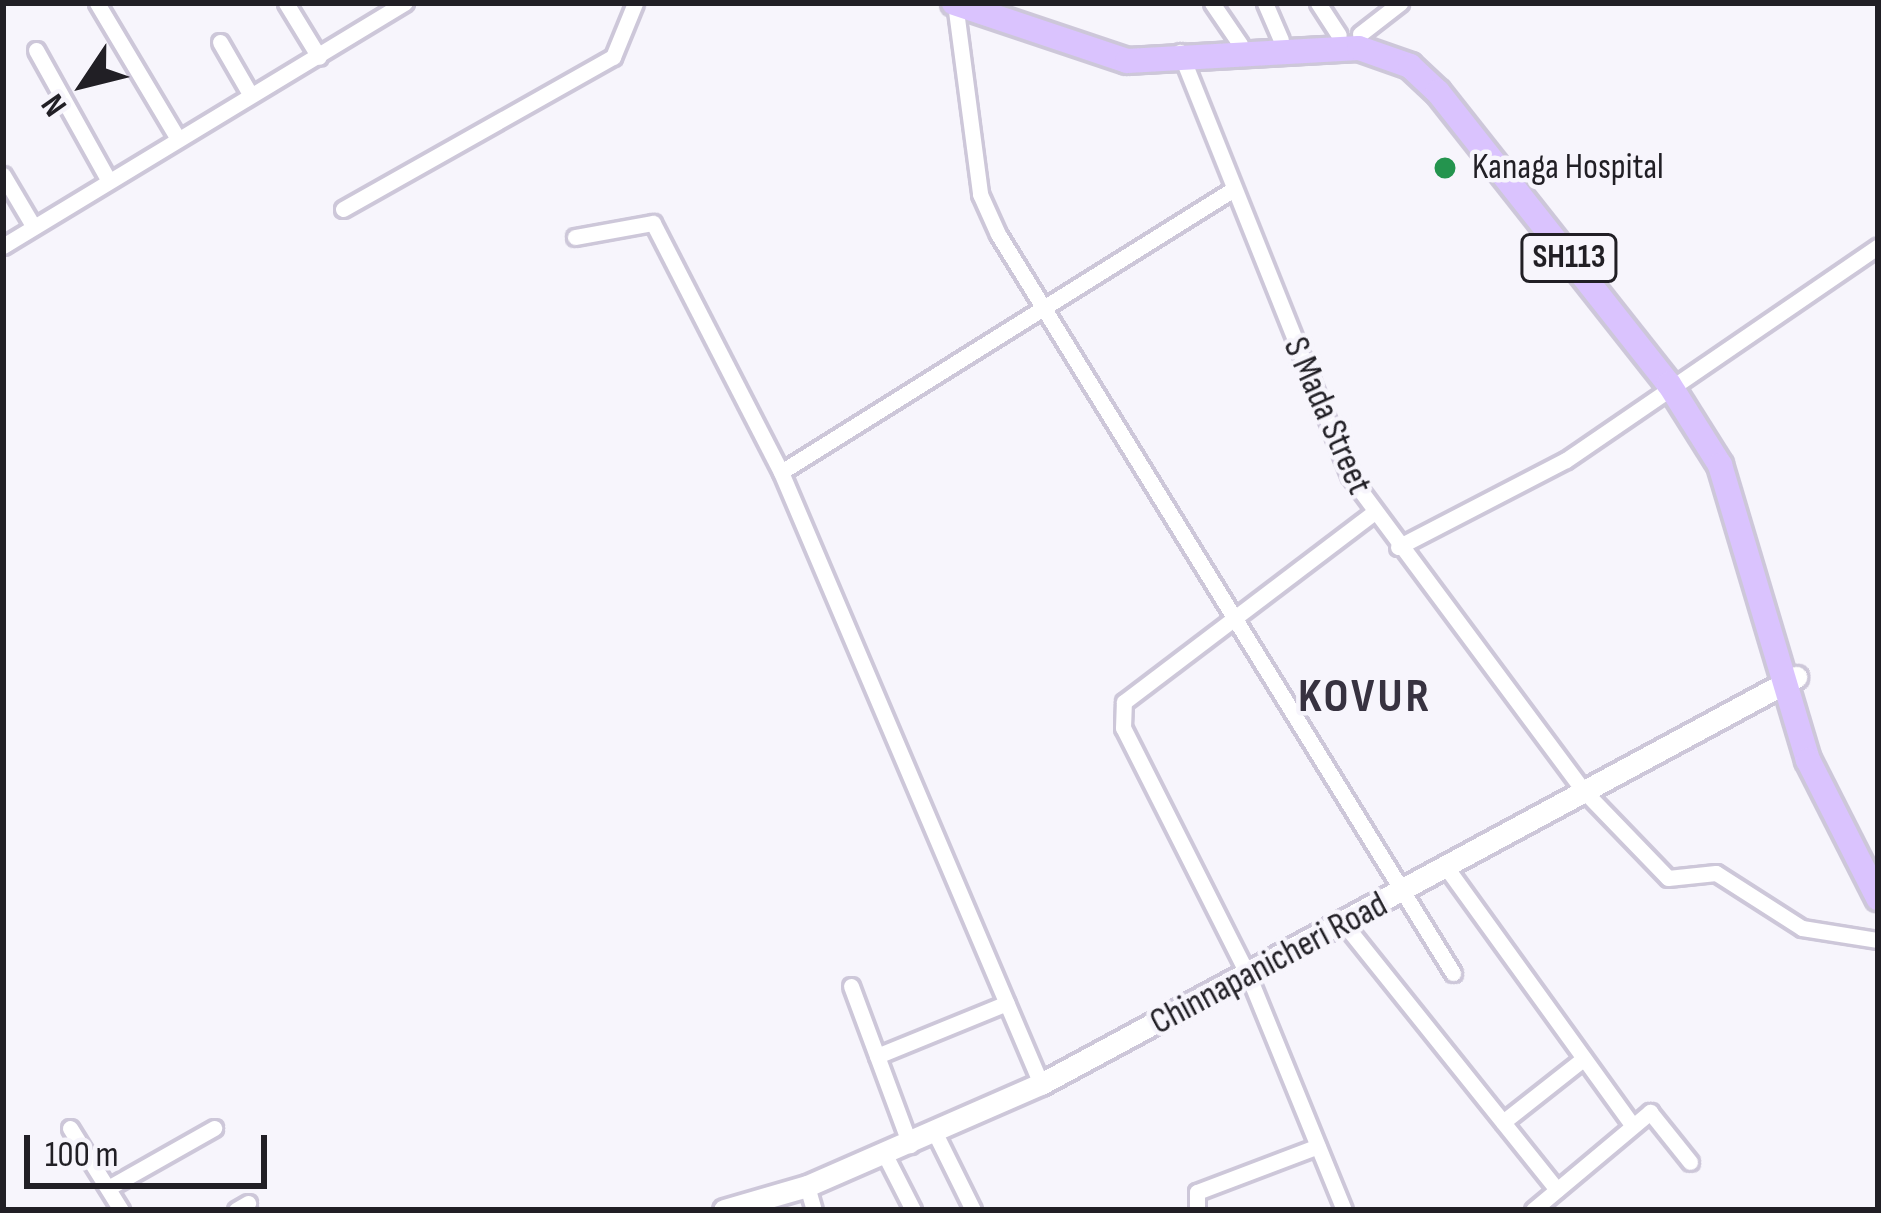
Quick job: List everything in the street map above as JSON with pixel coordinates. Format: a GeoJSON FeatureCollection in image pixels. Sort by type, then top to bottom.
{"type":"FeatureCollection","features":[{"type":"Feature","properties":{"kind":"main road","name":"SH113"},"geometry":{"type":"LineString","coordinates":[[955,3],[1086,50],[1179,56],[1359,49],[1410,66],[1675,380]]}},
{"type":"Feature","properties":{"kind":"main road","name":"SH113"},"geometry":{"type":"LineString","coordinates":[[997,3],[1129,46],[1179,56],[1240,44],[1349,34],[1418,54],[1448,82],[1675,380],[1750,538],[1789,680],[1878,898]]}},
{"type":"Feature","properties":{"kind":"main road","name":"SH113"},"geometry":{"type":"LineString","coordinates":[[1789,680],[1878,871]]}},
{"type":"Feature","properties":{"kind":"street"},"geometry":{"type":"LineString","coordinates":[[97,3],[175,134]]}},
{"type":"Feature","properties":{"kind":"street"},"geometry":{"type":"LineString","coordinates":[[286,3],[319,57]]}},
{"type":"Feature","properties":{"kind":"street"},"geometry":{"type":"LineString","coordinates":[[3,245],[175,134],[319,57],[377,10],[405,3]]}},
{"type":"Feature","properties":{"kind":"street"},"geometry":{"type":"LineString","coordinates":[[344,209],[613,57],[635,3]]}},
{"type":"Feature","properties":{"kind":"street"},"geometry":{"type":"LineString","coordinates":[[955,3],[980,194],[1039,303],[1228,617],[1397,895],[1453,973]]}},
{"type":"Feature","properties":{"kind":"street"},"geometry":{"type":"LineString","coordinates":[[1212,3],[1240,44]]}},
{"type":"Feature","properties":{"kind":"street"},"geometry":{"type":"LineString","coordinates":[[1265,3],[1281,40]]}},
{"type":"Feature","properties":{"kind":"street"},"geometry":{"type":"LineString","coordinates":[[1318,3],[1349,34],[1400,3]]}},
{"type":"Feature","properties":{"kind":"street"},"geometry":{"type":"LineString","coordinates":[[220,43],[250,94]]}},
{"type":"Feature","properties":{"kind":"street"},"geometry":{"type":"LineString","coordinates":[[36,50],[106,176]]}},
{"type":"Feature","properties":{"kind":"street","name":"S Mada Street"},"geometry":{"type":"LineString","coordinates":[[1179,56],[1229,192],[1372,514],[1582,790],[1667,878],[1716,873],[1802,928],[1878,940]]}},
{"type":"Feature","properties":{"kind":"street"},"geometry":{"type":"LineString","coordinates":[[3,175],[32,224]]}},
{"type":"Feature","properties":{"kind":"street"},"geometry":{"type":"LineString","coordinates":[[782,472],[1039,303],[1229,192]]}},
{"type":"Feature","properties":{"kind":"street"},"geometry":{"type":"LineString","coordinates":[[575,237],[653,223],[782,472],[1041,1084]]}},
{"type":"Feature","properties":{"kind":"street"},"geometry":{"type":"LineString","coordinates":[[1398,547],[1566,460],[1675,380],[1878,246]]}},
{"type":"Feature","properties":{"kind":"street"},"geometry":{"type":"LineString","coordinates":[[1344,1210],[1249,977],[1123,728],[1140,680],[1372,514]]}},
{"type":"Feature","properties":{"kind":"street","name":"Chinnapanicheri Road"},"geometry":{"type":"LineString","coordinates":[[724,1210],[807,1186],[885,1155],[1041,1084],[1249,977],[1789,680]]}},
{"type":"Feature","properties":{"kind":"street"},"geometry":{"type":"LineString","coordinates":[[1446,867],[1633,1126]]}},
{"type":"Feature","properties":{"kind":"street"},"geometry":{"type":"LineString","coordinates":[[1345,925],[1558,1190]]}},
{"type":"Feature","properties":{"kind":"street"},"geometry":{"type":"LineString","coordinates":[[851,986],[910,1145]]}},
{"type":"Feature","properties":{"kind":"street"},"geometry":{"type":"LineString","coordinates":[[878,1056],[1007,1004]]}},
{"type":"Feature","properties":{"kind":"street"},"geometry":{"type":"LineString","coordinates":[[1503,1122],[1583,1059]]}},
{"type":"Feature","properties":{"kind":"street"},"geometry":{"type":"LineString","coordinates":[[1533,1210],[1650,1112],[1690,1162]]}},
{"type":"Feature","properties":{"kind":"street"},"geometry":{"type":"LineString","coordinates":[[70,1128],[121,1210]]}},
{"type":"Feature","properties":{"kind":"street"},"geometry":{"type":"LineString","coordinates":[[108,1188],[214,1128]]}},
{"type":"Feature","properties":{"kind":"street"},"geometry":{"type":"LineString","coordinates":[[934,1133],[973,1210]]}},
{"type":"Feature","properties":{"kind":"street"},"geometry":{"type":"LineString","coordinates":[[1196,1210],[1197,1192],[1318,1146]]}},
{"type":"Feature","properties":{"kind":"street"},"geometry":{"type":"LineString","coordinates":[[885,1155],[913,1210]]}},
{"type":"Feature","properties":{"kind":"street"},"geometry":{"type":"LineString","coordinates":[[807,1186],[814,1210]]}},
{"type":"Feature","properties":{"kind":"place","name":"Kanaga Hospital"},"geometry":{"type":"Point","coordinates":[1445,168]}},
{"type":"Feature","properties":{"kind":"district","name":"KOVUR"},"geometry":{"type":"Point","coordinates":[1365,697]}}]}
